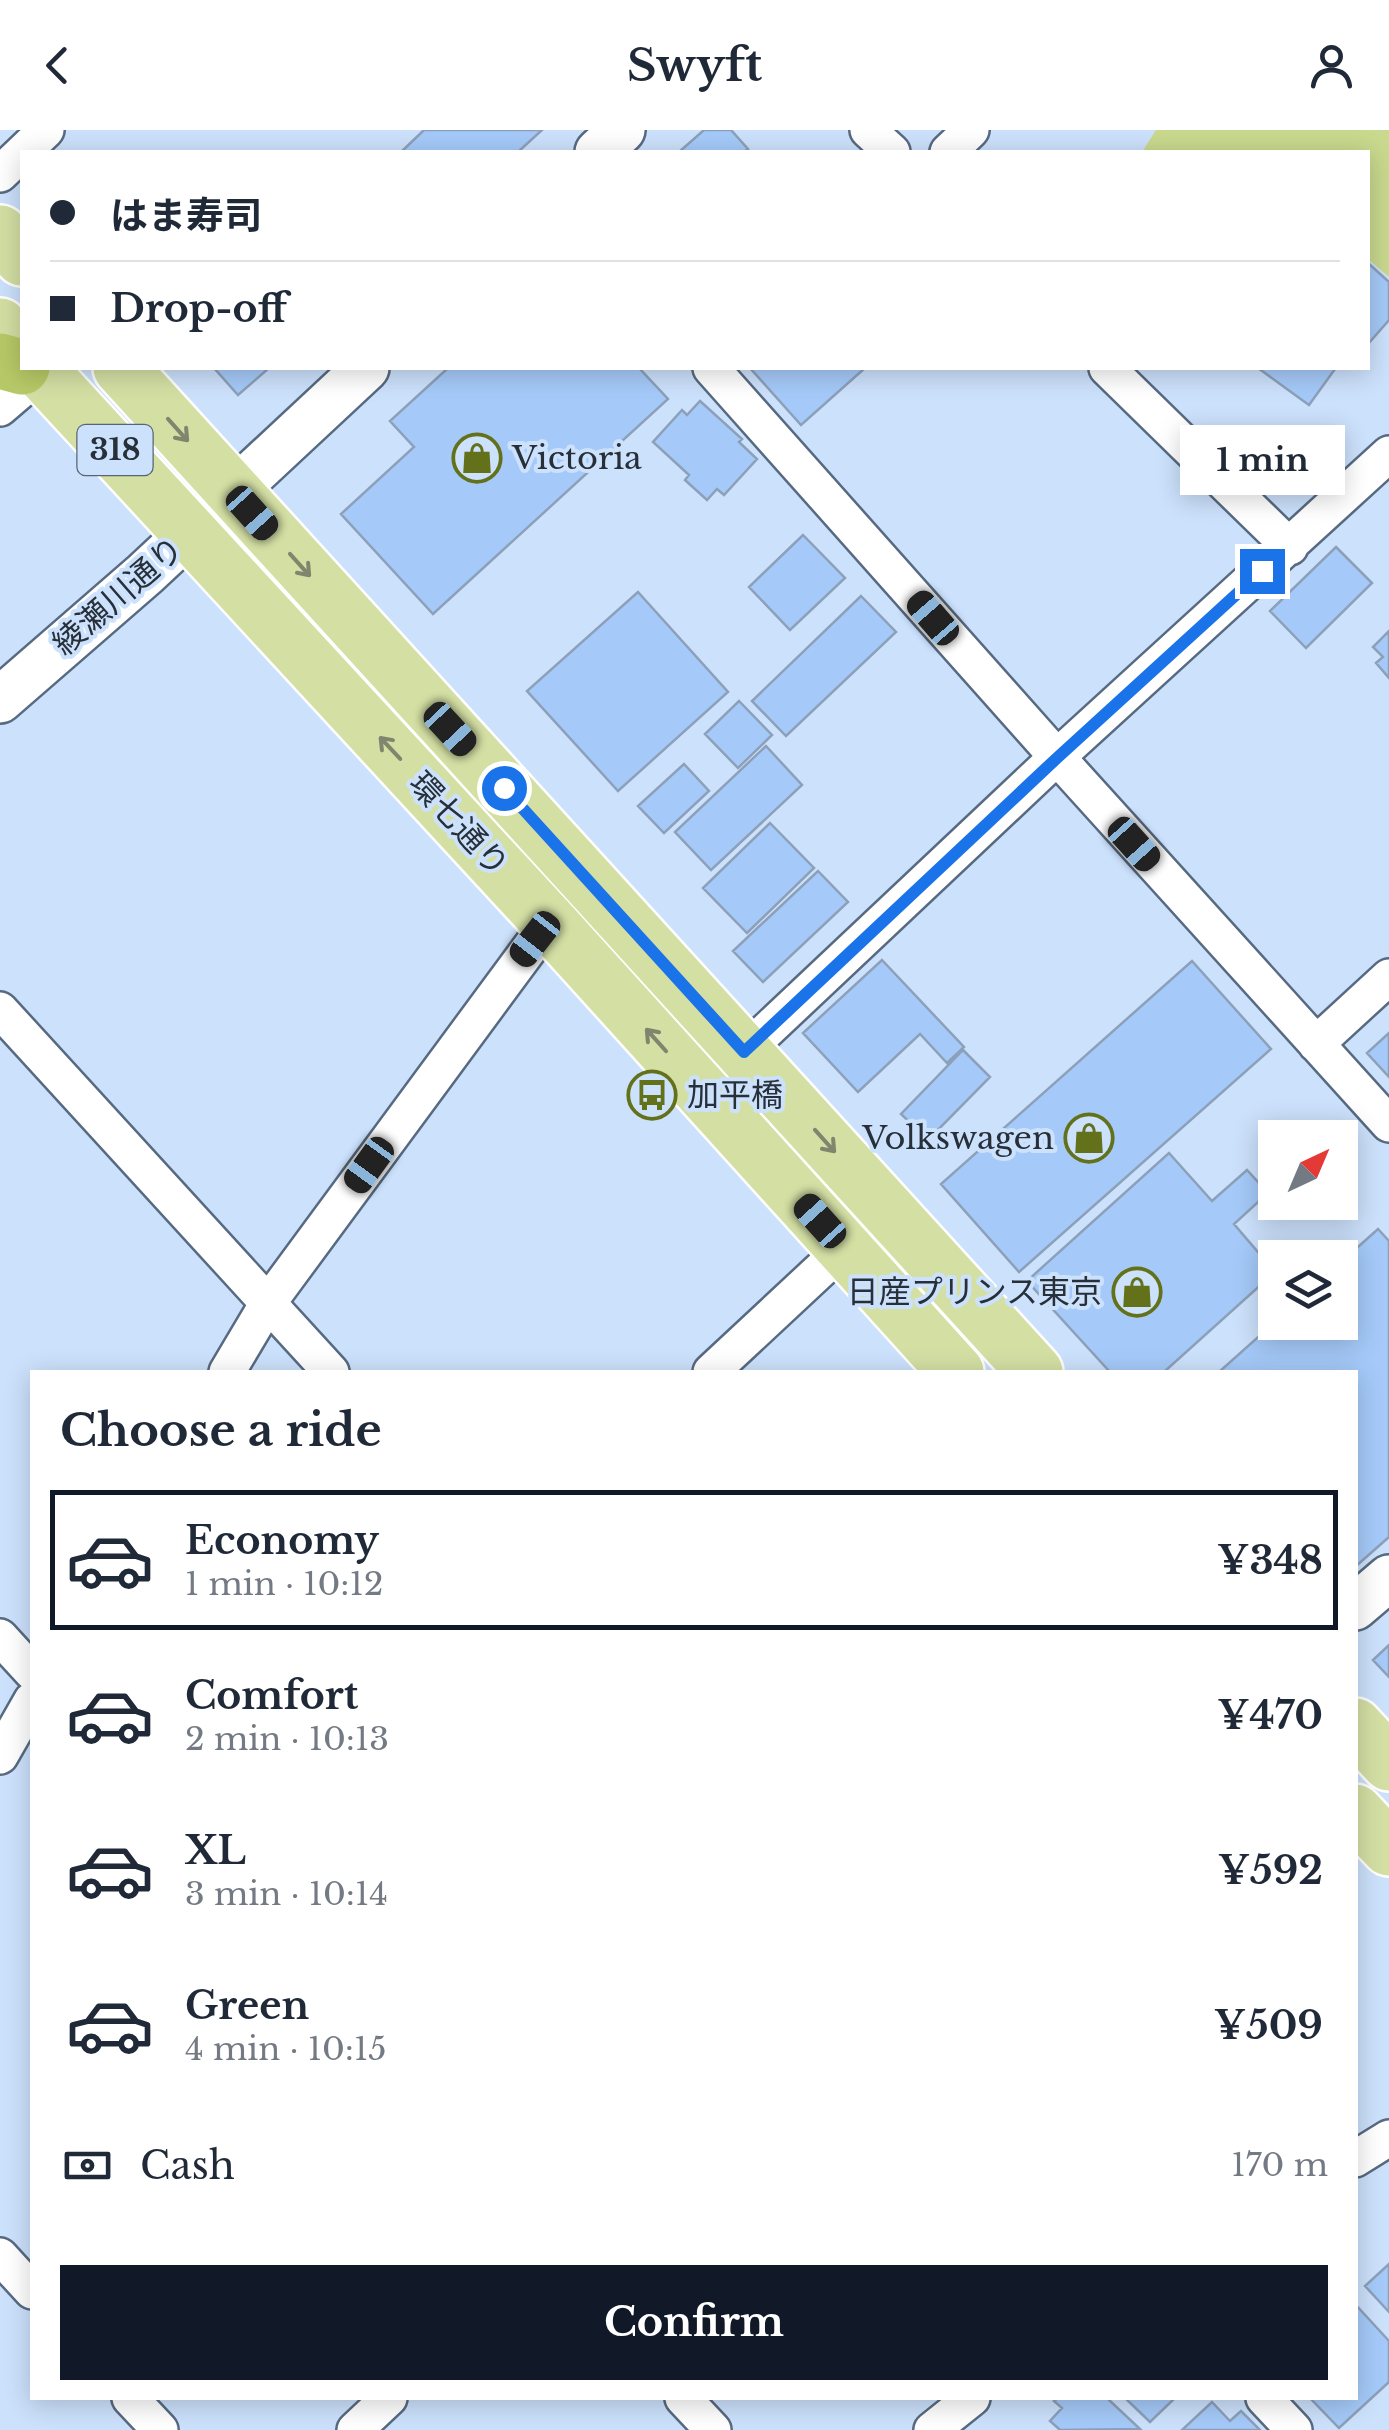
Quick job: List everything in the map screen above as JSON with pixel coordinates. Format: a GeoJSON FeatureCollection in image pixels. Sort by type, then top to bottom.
{"type":"FeatureCollection","features":[{"type":"Feature","properties":{"kind":"main road"},"geometry":{"type":"LineString","coordinates":[[0,233],[20,256]]}},
{"type":"Feature","properties":{"kind":"main road","name":"環七通り"},"geometry":{"type":"LineString","coordinates":[[0,326],[20,356]]}},
{"type":"Feature","properties":{"kind":"main road","name":"環七通り"},"geometry":{"type":"LineString","coordinates":[[31,370],[191,532],[954,1370]]}},
{"type":"Feature","properties":{"kind":"main road","name":"環七通り"},"geometry":{"type":"LineString","coordinates":[[123,370],[1032,1370]]}},
{"type":"Feature","properties":{"kind":"main road"},"geometry":{"type":"LineString","coordinates":[[1358,1729],[1389,1763]]}},
{"type":"Feature","properties":{"kind":"main road"},"geometry":{"type":"LineString","coordinates":[[1358,1815],[1389,1848]]}},
{"type":"Feature","properties":{"kind":"street"},"geometry":{"type":"LineString","coordinates":[[25,150],[46,130]]}},
{"type":"Feature","properties":{"kind":"street"},"geometry":{"type":"LineString","coordinates":[[600,150],[622,130]]}},
{"type":"Feature","properties":{"kind":"street"},"geometry":{"type":"LineString","coordinates":[[868,130],[890,150]]}},
{"type":"Feature","properties":{"kind":"street"},"geometry":{"type":"LineString","coordinates":[[950,150],[971,130]]}},
{"type":"Feature","properties":{"kind":"street"},"geometry":{"type":"LineString","coordinates":[[0,174],[20,155]]}},
{"type":"Feature","properties":{"kind":"street"},"geometry":{"type":"LineString","coordinates":[[0,408],[22,370]]}},
{"type":"Feature","properties":{"kind":"street","name":"綾瀬川通り"},"geometry":{"type":"LineString","coordinates":[[0,700],[191,532],[364,370]]}},
{"type":"Feature","properties":{"kind":"street"},"geometry":{"type":"LineString","coordinates":[[713,370],[1389,1124]]}},
{"type":"Feature","properties":{"kind":"street"},"geometry":{"type":"LineString","coordinates":[[1109,370],[1290,547]]}},
{"type":"Feature","properties":{"kind":"street"},"geometry":{"type":"LineString","coordinates":[[744,1052],[1389,454]]}},
{"type":"Feature","properties":{"kind":"street"},"geometry":{"type":"LineString","coordinates":[[228,1370],[268,1303],[549,922]]}},
{"type":"Feature","properties":{"kind":"street"},"geometry":{"type":"LineString","coordinates":[[1316,1044],[1389,977]]}},
{"type":"Feature","properties":{"kind":"street"},"geometry":{"type":"LineString","coordinates":[[0,1010],[329,1370]]}},
{"type":"Feature","properties":{"kind":"street"},"geometry":{"type":"LineString","coordinates":[[713,1370],[844,1248]]}},
{"type":"Feature","properties":{"kind":"street"},"geometry":{"type":"LineString","coordinates":[[1358,1605],[1389,1578]]}},
{"type":"Feature","properties":{"kind":"street"},"geometry":{"type":"LineString","coordinates":[[0,1638],[30,1670]]}},
{"type":"Feature","properties":{"kind":"street"},"geometry":{"type":"LineString","coordinates":[[0,1756],[30,1704]]}},
{"type":"Feature","properties":{"kind":"street"},"geometry":{"type":"LineString","coordinates":[[1358,2157],[1389,2138]]}},
{"type":"Feature","properties":{"kind":"street"},"geometry":{"type":"LineString","coordinates":[[0,2256],[30,2289]]}},
{"type":"Feature","properties":{"kind":"street"},"geometry":{"type":"LineString","coordinates":[[132,2400],[160,2430]]}},
{"type":"Feature","properties":{"kind":"street"},"geometry":{"type":"LineString","coordinates":[[355,2430],[387,2400]]}},
{"type":"Feature","properties":{"kind":"street"},"geometry":{"type":"LineString","coordinates":[[685,2400],[713,2430]]}},
{"type":"Feature","properties":{"kind":"street"},"geometry":{"type":"LineString","coordinates":[[932,2430],[970,2400]]}},
{"type":"Feature","properties":{"kind":"street"},"geometry":{"type":"LineString","coordinates":[[1266,2400],[1294,2430]]}},
{"type":"Feature","properties":{"kind":"green space"},"geometry":{"type":"Polygon","coordinates":[[[1156,130],[1389,130],[1389,277],[1370,261],[1370,150],[1143,150],[1156,130]]]}},
{"type":"Feature","properties":{"kind":"building"},"geometry":{"type":"Polygon","coordinates":[[[424,130],[542,130],[520,150],[403,150],[424,130]]]}},
{"type":"Feature","properties":{"kind":"building"},"geometry":{"type":"Polygon","coordinates":[[[704,130],[731,130],[748,149],[747,150],[681,150],[704,130]]]}},
{"type":"Feature","properties":{"kind":"building"},"geometry":{"type":"Polygon","coordinates":[[[1370,265],[1389,282],[1389,320],[1370,342],[1370,265]]]}},
{"type":"Feature","properties":{"kind":"building"},"geometry":{"type":"Polygon","coordinates":[[[216,370],[267,370],[238,395],[216,370]]]}},
{"type":"Feature","properties":{"kind":"building"},"geometry":{"type":"Polygon","coordinates":[[[446,370],[641,370],[668,399],[433,614],[341,514],[414,447],[390,421],[446,370]]]}},
{"type":"Feature","properties":{"kind":"building"},"geometry":{"type":"Polygon","coordinates":[[[752,370],[863,370],[801,425],[752,370]]]}},
{"type":"Feature","properties":{"kind":"building"},"geometry":{"type":"Polygon","coordinates":[[[1261,370],[1334,370],[1309,405],[1261,370]]]}},
{"type":"Feature","properties":{"kind":"building"},"geometry":{"type":"Polygon","coordinates":[[[700,401],[742,439],[739,442],[757,459],[724,495],[717,489],[707,500],[685,480],[689,475],[653,442],[682,410],[687,415],[700,401]]]}},
{"type":"Feature","properties":{"kind":"building"},"geometry":{"type":"Polygon","coordinates":[[[803,535],[845,578],[790,630],[749,587],[803,535]]]}},
{"type":"Feature","properties":{"kind":"building"},"geometry":{"type":"Polygon","coordinates":[[[1336,547],[1372,583],[1306,648],[1270,611],[1336,547]]]}},
{"type":"Feature","properties":{"kind":"building"},"geometry":{"type":"Polygon","coordinates":[[[638,592],[728,692],[618,791],[527,691],[638,592]]]}},
{"type":"Feature","properties":{"kind":"building"},"geometry":{"type":"Polygon","coordinates":[[[861,596],[896,632],[786,736],[752,701],[861,596]]]}},
{"type":"Feature","properties":{"kind":"building"},"geometry":{"type":"Polygon","coordinates":[[[1389,631],[1389,678],[1376,663],[1383,657],[1373,647],[1389,631]]]}},
{"type":"Feature","properties":{"kind":"building"},"geometry":{"type":"Polygon","coordinates":[[[739,701],[772,735],[738,768],[705,734],[739,701]]]}},
{"type":"Feature","properties":{"kind":"building"},"geometry":{"type":"Polygon","coordinates":[[[766,746],[802,785],[711,870],[675,832],[766,746]]]}},
{"type":"Feature","properties":{"kind":"building"},"geometry":{"type":"Polygon","coordinates":[[[684,764],[709,791],[664,833],[638,806],[684,764]]]}},
{"type":"Feature","properties":{"kind":"building"},"geometry":{"type":"Polygon","coordinates":[[[770,823],[814,868],[747,933],[703,888],[770,823]]]}},
{"type":"Feature","properties":{"kind":"building"},"geometry":{"type":"Polygon","coordinates":[[[818,871],[848,902],[763,982],[733,951],[818,871]]]}},
{"type":"Feature","properties":{"kind":"building"},"geometry":{"type":"Polygon","coordinates":[[[882,960],[964,1047],[947,1063],[920,1034],[858,1092],[803,1033],[882,960]]]}},
{"type":"Feature","properties":{"kind":"building"},"geometry":{"type":"Polygon","coordinates":[[[1192,961],[1271,1049],[1019,1272],[941,1184],[1192,961]]]}},
{"type":"Feature","properties":{"kind":"building"},"geometry":{"type":"Polygon","coordinates":[[[1389,1033],[1389,1077],[1367,1053],[1389,1033]]]}},
{"type":"Feature","properties":{"kind":"building"},"geometry":{"type":"Polygon","coordinates":[[[963,1050],[990,1077],[928,1140],[901,1114],[963,1050]]]}},
{"type":"Feature","properties":{"kind":"building"},"geometry":{"type":"Polygon","coordinates":[[[1169,1153],[1212,1201],[1247,1170],[1258,1182],[1258,1202],[1234,1224],[1258,1252],[1258,1287],[1166,1370],[1108,1370],[1027,1281],[1169,1153]]]}},
{"type":"Feature","properties":{"kind":"building"},"geometry":{"type":"Polygon","coordinates":[[[1378,1229],[1389,1241],[1389,1537],[1358,1564],[1358,1370],[1221,1370],[1258,1337],[1358,1340],[1358,1247],[1378,1229]]]}},
{"type":"Feature","properties":{"kind":"building"},"geometry":{"type":"Polygon","coordinates":[[[1389,1645],[1389,1677],[1373,1660],[1389,1645]]]}},
{"type":"Feature","properties":{"kind":"building"},"geometry":{"type":"Polygon","coordinates":[[[1389,2264],[1389,2312],[1365,2286],[1389,2264]]]}},
{"type":"Feature","properties":{"kind":"building"},"geometry":{"type":"Polygon","coordinates":[[[1358,2307],[1389,2341],[1389,2382],[1339,2428],[1312,2400],[1358,2400],[1358,2307]]]}},
{"type":"Feature","properties":{"kind":"building"},"geometry":{"type":"Polygon","coordinates":[[[1109,2400],[1140,2429],[1060,2430],[1050,2421],[1062,2408],[1054,2401],[1109,2400]]]}},
{"type":"Feature","properties":{"kind":"building"},"geometry":{"type":"Polygon","coordinates":[[[1127,2400],[1173,2400],[1150,2422],[1127,2400]]]}},
{"type":"Feature","properties":{"kind":"building"},"geometry":{"type":"Polygon","coordinates":[[[1212,2402],[1230,2421],[1241,2411],[1260,2430],[1182,2430],[1212,2402]]]}},
{"type":"Feature","properties":{"kind":"place","name":"Victoria"},"geometry":{"type":"Point","coordinates":[477,458]}},
{"type":"Feature","properties":{"kind":"place","name":"加平橋"},"geometry":{"type":"Point","coordinates":[652,1095]}},
{"type":"Feature","properties":{"kind":"place","name":"Volkswagen"},"geometry":{"type":"Point","coordinates":[1089,1138]}},
{"type":"Feature","properties":{"kind":"place","name":"日産プリンス東京"},"geometry":{"type":"Point","coordinates":[1137,1292]}},
{"type":"Feature","properties":{"kind":"route"},"geometry":{"type":"LineString","coordinates":[[504,788],[744,1052],[1262,571]]}}]}
